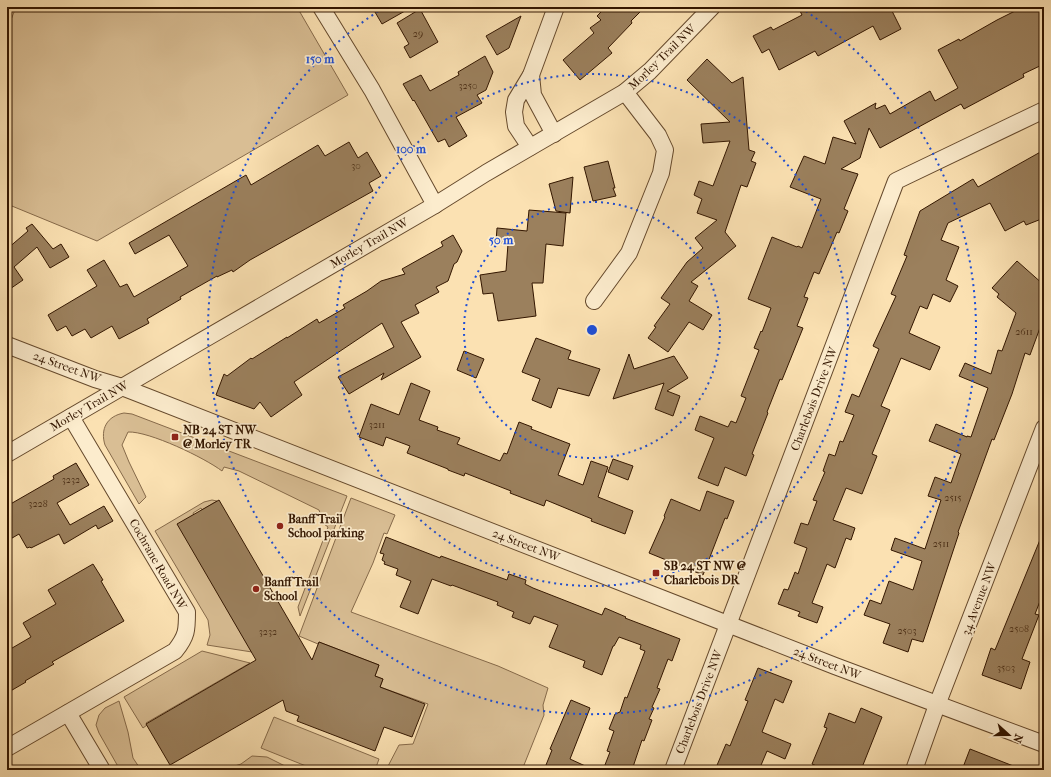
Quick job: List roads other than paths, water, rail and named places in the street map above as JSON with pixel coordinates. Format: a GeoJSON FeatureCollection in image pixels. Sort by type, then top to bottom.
{"type":"FeatureCollection","features":[{"type":"Feature","properties":{"kind":"street"},"geometry":{"type":"LineString","coordinates":[[321,7],[372,90],[435,205]]}},
{"type":"Feature","properties":{"kind":"street"},"geometry":{"type":"LineString","coordinates":[[530,148],[516,126],[514,112],[516,100],[531,75],[556,7]]}},
{"type":"Feature","properties":{"kind":"street","name":"Morley Trail NW"},"geometry":{"type":"LineString","coordinates":[[7,454],[435,205],[486,173],[625,92],[650,71],[712,7]]}},
{"type":"Feature","properties":{"kind":"street"},"geometry":{"type":"LineString","coordinates":[[531,75],[533,95],[554,134]]}},
{"type":"Feature","properties":{"kind":"street"},"geometry":{"type":"LineString","coordinates":[[594,301],[629,253],[661,173],[666,150],[658,135],[625,92]]}},
{"type":"Feature","properties":{"kind":"street","name":"Charlebois Drive NW"},"geometry":{"type":"LineString","coordinates":[[673,770],[896,181],[1044,110]]}},
{"type":"Feature","properties":{"kind":"street","name":"24 Street NW"},"geometry":{"type":"LineString","coordinates":[[7,345],[96,379],[122,387],[937,705],[1044,744]]}},
{"type":"Feature","properties":{"kind":"street","name":"Cochrane Road NW"},"geometry":{"type":"LineString","coordinates":[[7,748],[175,651],[184,640],[187,628],[187,612],[71,417]]}},
{"type":"Feature","properties":{"kind":"street","name":"34 Avenue NW"},"geometry":{"type":"LineString","coordinates":[[914,770],[937,705],[1044,428]]}},
{"type":"Feature","properties":{"kind":"street"},"geometry":{"type":"LineString","coordinates":[[68,712],[102,770]]}},
{"type":"Feature","properties":{"kind":"place","name":"NB 24 ST NW @ Morley TR"},"geometry":{"type":"Point","coordinates":[175,437]}},
{"type":"Feature","properties":{"kind":"place","name":"Banff Trail School parking"},"geometry":{"type":"Point","coordinates":[280,526]}},
{"type":"Feature","properties":{"kind":"place","name":"SB 24 ST NW @ Charlebois DR"},"geometry":{"type":"Point","coordinates":[656,573]}},
{"type":"Feature","properties":{"kind":"place","name":"Banff Trail School"},"geometry":{"type":"Point","coordinates":[256,589]}}]}
